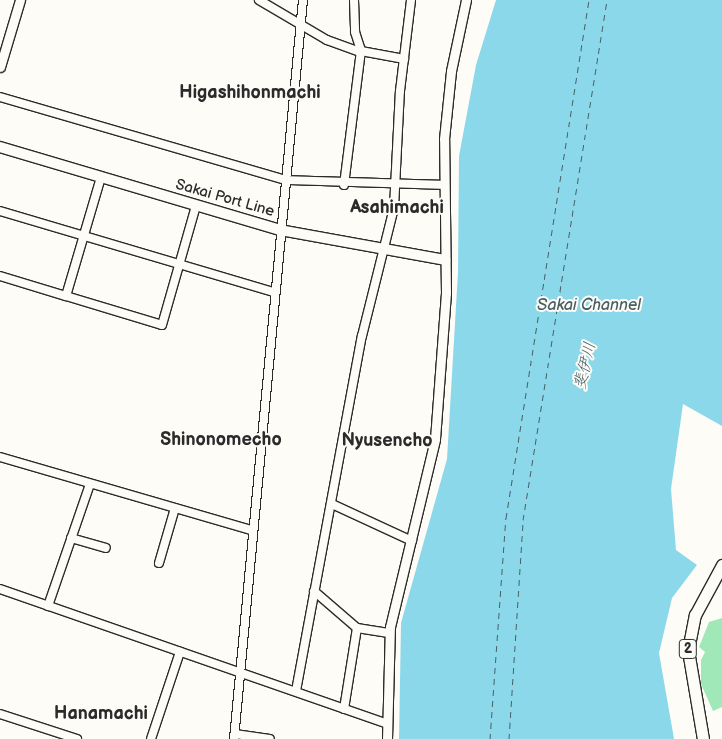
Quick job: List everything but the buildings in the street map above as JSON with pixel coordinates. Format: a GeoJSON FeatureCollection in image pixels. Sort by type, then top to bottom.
{"type":"FeatureCollection","features":[{"type":"Feature","properties":{"kind":"main road","name":"Sakai Port Line"},"geometry":{"type":"LineString","coordinates":[[0,147],[280,230],[445,260]]}},
{"type":"Feature","properties":{"kind":"main road","name":"2"},"geometry":{"type":"LineString","coordinates":[[703,739],[688,650],[695,615],[722,564]]}},
{"type":"Feature","properties":{"kind":"street"},"geometry":{"type":"LineString","coordinates":[[0,67],[20,0]]}},
{"type":"Feature","properties":{"kind":"street"},"geometry":{"type":"LineString","coordinates":[[259,0],[301,26],[360,51],[404,59]]}},
{"type":"Feature","properties":{"kind":"street"},"geometry":{"type":"LineString","coordinates":[[270,739],[234,736],[237,670],[304,0]]}},
{"type":"Feature","properties":{"kind":"street"},"geometry":{"type":"LineString","coordinates":[[344,186],[360,51],[354,0]]}},
{"type":"Feature","properties":{"kind":"street"},"geometry":{"type":"LineString","coordinates":[[296,692],[362,336],[386,249],[397,184],[404,59],[411,0]]}},
{"type":"Feature","properties":{"kind":"street"},"geometry":{"type":"LineString","coordinates":[[387,739],[389,633],[435,439],[445,260],[443,185],[450,71],[466,0]]}},
{"type":"Feature","properties":{"kind":"street"},"geometry":{"type":"LineString","coordinates":[[0,97],[285,180],[344,186],[376,180],[397,184],[443,185]]}},
{"type":"Feature","properties":{"kind":"street"},"geometry":{"type":"LineString","coordinates":[[66,296],[100,177]]}},
{"type":"Feature","properties":{"kind":"street"},"geometry":{"type":"LineString","coordinates":[[0,276],[162,325],[196,206]]}},
{"type":"Feature","properties":{"kind":"street"},"geometry":{"type":"LineString","coordinates":[[0,211],[274,292]]}},
{"type":"Feature","properties":{"kind":"street"},"geometry":{"type":"LineString","coordinates":[[0,457],[251,530]]}},
{"type":"Feature","properties":{"kind":"street"},"geometry":{"type":"LineString","coordinates":[[48,606],[90,484]]}},
{"type":"Feature","properties":{"kind":"street"},"geometry":{"type":"LineString","coordinates":[[332,504],[412,541]]}},
{"type":"Feature","properties":{"kind":"street"},"geometry":{"type":"LineString","coordinates":[[159,563],[175,508]]}},
{"type":"Feature","properties":{"kind":"street"},"geometry":{"type":"LineString","coordinates":[[71,538],[106,548]]}},
{"type":"Feature","properties":{"kind":"street"},"geometry":{"type":"LineString","coordinates":[[0,589],[388,724]]}},
{"type":"Feature","properties":{"kind":"street"},"geometry":{"type":"LineString","coordinates":[[314,591],[357,628],[389,633]]}},
{"type":"Feature","properties":{"kind":"street"},"geometry":{"type":"LineString","coordinates":[[344,708],[357,628]]}},
{"type":"Feature","properties":{"kind":"street"},"geometry":{"type":"LineString","coordinates":[[152,739],[180,652]]}},
{"type":"Feature","properties":{"kind":"street"},"geometry":{"type":"LineString","coordinates":[[0,714],[77,739]]}},
{"type":"Feature","properties":{"kind":"green space"},"geometry":{"type":"Polygon","coordinates":[[[722,618],[722,707],[713,711],[701,684],[701,660],[705,652],[699,647],[709,622],[722,618]]]}},
{"type":"Feature","properties":{"kind":"water","name":"Sakai Channel"},"geometry":{"type":"Polygon","coordinates":[[[496,0],[722,0],[722,426],[683,404],[671,489],[676,550],[697,565],[672,598],[659,653],[674,739],[399,739],[401,623],[447,459],[458,272],[459,156],[476,65],[496,0]]]}},
{"type":"Feature","properties":{"kind":"ferry route"},"geometry":{"type":"LineString","coordinates":[[490,739],[506,518],[589,0]]}},
{"type":"Feature","properties":{"kind":"ferry route"},"geometry":{"type":"LineString","coordinates":[[509,739],[523,520],[607,0]]}},
{"type":"Feature","properties":{"kind":"district","name":"Higashihonmachi"},"geometry":{"type":"Point","coordinates":[250,93]}},
{"type":"Feature","properties":{"kind":"district","name":"Asahimachi"},"geometry":{"type":"Point","coordinates":[397,208]}},
{"type":"Feature","properties":{"kind":"district","name":"Shinonomecho"},"geometry":{"type":"Point","coordinates":[221,440]}},
{"type":"Feature","properties":{"kind":"district","name":"Nyusencho"},"geometry":{"type":"Point","coordinates":[387,441]}},
{"type":"Feature","properties":{"kind":"district","name":"Hanamachi"},"geometry":{"type":"Point","coordinates":[101,714]}},
{"type":"Feature","properties":{"kind":"water label","name":"斐伊川"},"geometry":{"type":"Point","coordinates":[586,366]}}]}
